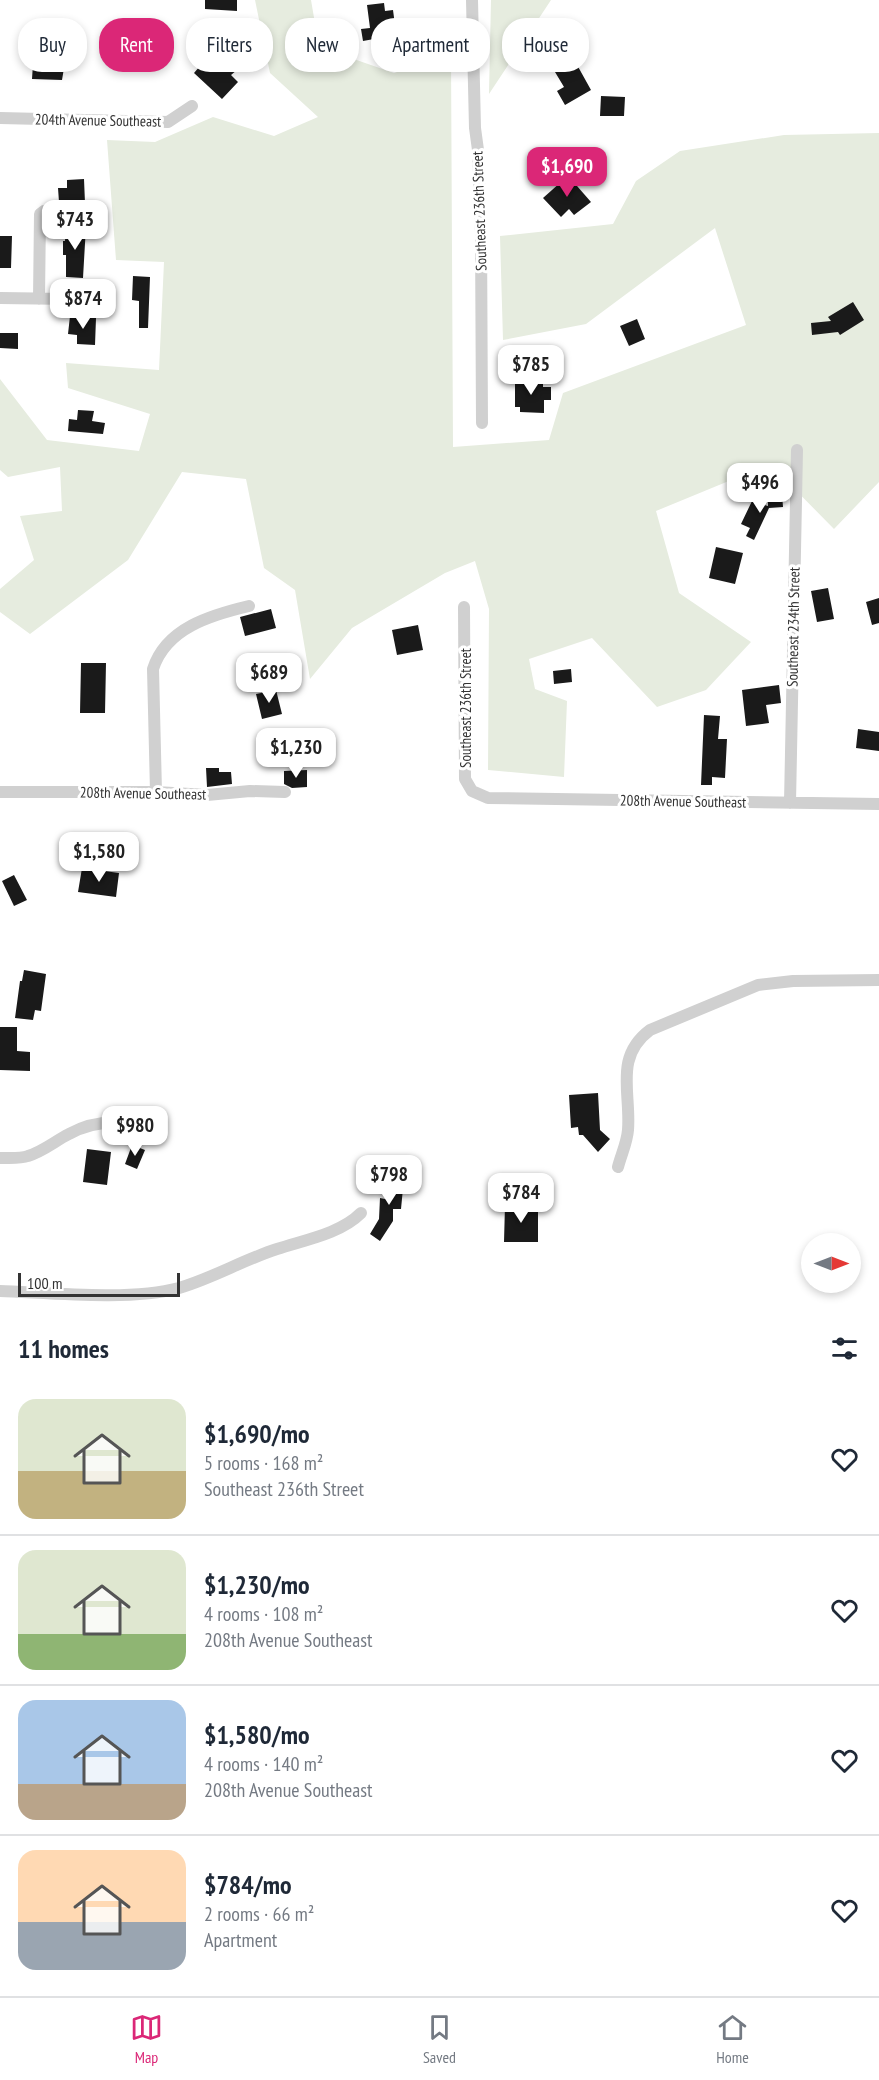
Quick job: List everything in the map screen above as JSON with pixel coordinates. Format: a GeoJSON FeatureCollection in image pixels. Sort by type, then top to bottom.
{"type":"FeatureCollection","features":[{"type":"Feature","properties":{"kind":"street","name":"Southeast 236th Street"},"geometry":{"type":"LineString","coordinates":[[471,0],[481,233],[482,423]]}},
{"type":"Feature","properties":{"kind":"street","name":"204th Avenue Southeast"},"geometry":{"type":"LineString","coordinates":[[0,118],[168,122],[192,106]]}},
{"type":"Feature","properties":{"kind":"street"},"geometry":{"type":"LineString","coordinates":[[39,299],[40,214],[44,211],[69,209]]}},
{"type":"Feature","properties":{"kind":"street"},"geometry":{"type":"LineString","coordinates":[[0,298],[72,299]]}},
{"type":"Feature","properties":{"kind":"street","name":"Southeast 234th Street"},"geometry":{"type":"LineString","coordinates":[[790,803],[797,450]]}},
{"type":"Feature","properties":{"kind":"street"},"geometry":{"type":"LineString","coordinates":[[156,792],[153,669],[157,657],[164,647],[195,623],[216,614],[249,606]]}},
{"type":"Feature","properties":{"kind":"street","name":"Southeast 236th Street"},"geometry":{"type":"LineString","coordinates":[[464,607],[465,779],[472,791],[488,798]]}},
{"type":"Feature","properties":{"kind":"street","name":"208th Avenue Southeast"},"geometry":{"type":"LineString","coordinates":[[0,792],[156,792],[207,795],[250,791],[285,792]]}},
{"type":"Feature","properties":{"kind":"street","name":"208th Avenue Southeast"},"geometry":{"type":"LineString","coordinates":[[488,798],[879,804]]}},
{"type":"Feature","properties":{"kind":"street"},"geometry":{"type":"LineString","coordinates":[[618,1167],[628,1131],[628,1062],[631,1050],[638,1039],[650,1030],[758,984],[793,981],[879,980]]}},
{"type":"Feature","properties":{"kind":"street"},"geometry":{"type":"LineString","coordinates":[[0,1158],[26,1157],[44,1150],[70,1133],[89,1125],[106,1121],[124,1123]]}},
{"type":"Feature","properties":{"kind":"street"},"geometry":{"type":"LineString","coordinates":[[0,1292],[119,1294],[160,1292],[209,1278],[261,1254],[334,1230],[361,1214]]}},
{"type":"Feature","properties":{"kind":"shaded area"},"geometry":{"type":"Polygon","coordinates":[[[255,0],[311,0],[314,18],[285,18],[285,72],[359,72],[359,61],[371,65],[371,72],[451,72],[453,447],[549,440],[563,393],[746,325],[715,228],[586,324],[503,340],[500,236],[613,224],[636,181],[680,151],[784,135],[879,133],[879,482],[834,529],[770,464],[656,511],[679,593],[751,642],[706,690],[657,707],[592,638],[529,659],[535,689],[567,701],[564,777],[488,770],[489,609],[475,561],[445,573],[352,628],[310,679],[295,590],[264,568],[246,479],[182,472],[128,560],[30,634],[0,612],[0,589],[34,560],[20,516],[62,511],[60,467],[8,477],[0,470],[0,379],[47,440],[139,451],[150,414],[68,388],[66,363],[159,370],[164,262],[116,260],[107,140],[155,142],[213,117],[274,136],[318,117],[270,73],[273,72],[273,18],[259,18],[255,0]]]}},
{"type":"Feature","properties":{"kind":"shaded area"},"geometry":{"type":"Polygon","coordinates":[[[491,0],[551,0],[539,18],[502,18],[504,72],[489,94],[491,0]]]}},
{"type":"Feature","properties":{"kind":"building"},"geometry":{"type":"Polygon","coordinates":[[[205,0],[237,0],[237,11],[205,9],[205,0]]]}},
{"type":"Feature","properties":{"kind":"building"},"geometry":{"type":"Polygon","coordinates":[[[384,3],[385,11],[393,10],[394,18],[371,18],[371,40],[363,41],[361,29],[370,28],[367,5],[384,3]]]}},
{"type":"Feature","properties":{"kind":"building"},"geometry":{"type":"Polygon","coordinates":[[[32,72],[63,72],[62,80],[32,79],[32,72]]]}},
{"type":"Feature","properties":{"kind":"building"},"geometry":{"type":"Polygon","coordinates":[[[235,72],[231,75],[238,82],[222,99],[194,73],[235,72]]]}},
{"type":"Feature","properties":{"kind":"building"},"geometry":{"type":"Polygon","coordinates":[[[555,72],[581,72],[591,90],[565,105],[557,91],[564,87],[555,72]]]}},
{"type":"Feature","properties":{"kind":"building"},"geometry":{"type":"Polygon","coordinates":[[[601,96],[625,97],[624,116],[600,116],[601,96]]]}},
{"type":"Feature","properties":{"kind":"building"},"geometry":{"type":"Polygon","coordinates":[[[570,178],[591,202],[574,215],[569,209],[561,217],[543,198],[561,182],[564,185],[570,178]]]}},
{"type":"Feature","properties":{"kind":"building"},"geometry":{"type":"Polygon","coordinates":[[[84,179],[85,203],[59,202],[58,188],[67,188],[67,180],[84,179]]]}},
{"type":"Feature","properties":{"kind":"building"},"geometry":{"type":"Polygon","coordinates":[[[66,225],[86,226],[83,278],[66,277],[66,255],[63,255],[63,241],[65,241],[66,225]]]}},
{"type":"Feature","properties":{"kind":"building"},"geometry":{"type":"Polygon","coordinates":[[[0,236],[12,236],[11,268],[0,268],[0,236]]]}},
{"type":"Feature","properties":{"kind":"building"},"geometry":{"type":"Polygon","coordinates":[[[133,276],[150,277],[148,328],[139,328],[139,301],[132,300],[133,276]]]}},
{"type":"Feature","properties":{"kind":"building"},"geometry":{"type":"Polygon","coordinates":[[[853,302],[864,320],[840,335],[838,332],[812,335],[811,323],[831,321],[828,317],[853,302]]]}},
{"type":"Feature","properties":{"kind":"building"},"geometry":{"type":"Polygon","coordinates":[[[70,316],[96,318],[95,345],[77,344],[77,335],[68,334],[70,316]]]}},
{"type":"Feature","properties":{"kind":"building"},"geometry":{"type":"Polygon","coordinates":[[[637,319],[645,339],[629,346],[620,326],[637,319]]]}},
{"type":"Feature","properties":{"kind":"building"},"geometry":{"type":"Polygon","coordinates":[[[0,333],[18,333],[18,349],[0,348],[0,333]]]}},
{"type":"Feature","properties":{"kind":"building"},"geometry":{"type":"Polygon","coordinates":[[[515,381],[543,381],[543,387],[551,387],[551,400],[544,400],[544,413],[520,412],[520,407],[515,407],[515,381]]]}},
{"type":"Feature","properties":{"kind":"building"},"geometry":{"type":"Polygon","coordinates":[[[78,410],[94,411],[92,421],[105,423],[103,434],[68,431],[69,419],[77,420],[78,410]]]}},
{"type":"Feature","properties":{"kind":"building"},"geometry":{"type":"Polygon","coordinates":[[[782,494],[783,507],[769,508],[754,540],[746,536],[750,528],[741,524],[752,501],[768,506],[768,495],[782,494]]]}},
{"type":"Feature","properties":{"kind":"building"},"geometry":{"type":"Polygon","coordinates":[[[716,547],[743,553],[735,584],[709,578],[716,547]]]}},
{"type":"Feature","properties":{"kind":"building"},"geometry":{"type":"Polygon","coordinates":[[[828,588],[834,619],[817,622],[811,591],[828,588]]]}},
{"type":"Feature","properties":{"kind":"building"},"geometry":{"type":"Polygon","coordinates":[[[879,598],[879,623],[872,625],[866,602],[879,598]]]}},
{"type":"Feature","properties":{"kind":"building"},"geometry":{"type":"Polygon","coordinates":[[[271,609],[276,628],[245,636],[240,617],[271,609]]]}},
{"type":"Feature","properties":{"kind":"building"},"geometry":{"type":"Polygon","coordinates":[[[418,625],[423,650],[397,655],[392,630],[418,625]]]}},
{"type":"Feature","properties":{"kind":"building"},"geometry":{"type":"Polygon","coordinates":[[[81,663],[106,663],[105,713],[80,713],[81,663]]]}},
{"type":"Feature","properties":{"kind":"building"},"geometry":{"type":"Polygon","coordinates":[[[571,669],[572,682],[554,684],[553,671],[571,669]]]}},
{"type":"Feature","properties":{"kind":"building"},"geometry":{"type":"Polygon","coordinates":[[[779,685],[781,703],[766,705],[769,723],[746,726],[742,690],[779,685]]]}},
{"type":"Feature","properties":{"kind":"building"},"geometry":{"type":"Polygon","coordinates":[[[276,690],[282,714],[262,719],[256,694],[276,690]]]}},
{"type":"Feature","properties":{"kind":"building"},"geometry":{"type":"Polygon","coordinates":[[[704,715],[720,716],[718,739],[727,739],[725,778],[712,777],[712,785],[701,785],[704,715]]]}},
{"type":"Feature","properties":{"kind":"building"},"geometry":{"type":"Polygon","coordinates":[[[858,729],[879,732],[879,751],[856,748],[858,729]]]}},
{"type":"Feature","properties":{"kind":"building"},"geometry":{"type":"Polygon","coordinates":[[[206,768],[219,768],[219,772],[231,772],[232,784],[207,787],[206,768]]]}},
{"type":"Feature","properties":{"kind":"building"},"geometry":{"type":"Polygon","coordinates":[[[307,770],[307,787],[292,788],[284,784],[284,771],[307,770]]]}},
{"type":"Feature","properties":{"kind":"building"},"geometry":{"type":"Polygon","coordinates":[[[82,868],[119,873],[116,897],[78,892],[82,868]]]}},
{"type":"Feature","properties":{"kind":"building"},"geometry":{"type":"Polygon","coordinates":[[[14,875],[27,900],[14,906],[2,881],[14,875]]]}},
{"type":"Feature","properties":{"kind":"building"},"geometry":{"type":"Polygon","coordinates":[[[24,970],[46,974],[41,1011],[35,1010],[33,1020],[15,1018],[20,981],[22,981],[24,970]]]}},
{"type":"Feature","properties":{"kind":"building"},"geometry":{"type":"Polygon","coordinates":[[[0,1027],[17,1027],[17,1051],[30,1052],[30,1071],[0,1070],[0,1027]]]}},
{"type":"Feature","properties":{"kind":"building"},"geometry":{"type":"Polygon","coordinates":[[[598,1093],[600,1130],[610,1139],[598,1152],[583,1135],[579,1135],[578,1127],[571,1128],[569,1095],[598,1093]]]}},
{"type":"Feature","properties":{"kind":"building"},"geometry":{"type":"Polygon","coordinates":[[[132,1145],[145,1150],[137,1169],[125,1164],[132,1145]]]}},
{"type":"Feature","properties":{"kind":"building"},"geometry":{"type":"Polygon","coordinates":[[[87,1149],[111,1152],[107,1185],[83,1182],[87,1149]]]}},
{"type":"Feature","properties":{"kind":"building"},"geometry":{"type":"Polygon","coordinates":[[[387,1177],[404,1178],[401,1209],[393,1209],[393,1221],[380,1241],[370,1234],[379,1219],[380,1198],[385,1199],[387,1177]]]}},
{"type":"Feature","properties":{"kind":"building"},"geometry":{"type":"Polygon","coordinates":[[[505,1205],[538,1206],[538,1242],[504,1242],[505,1205]]]}}]}
